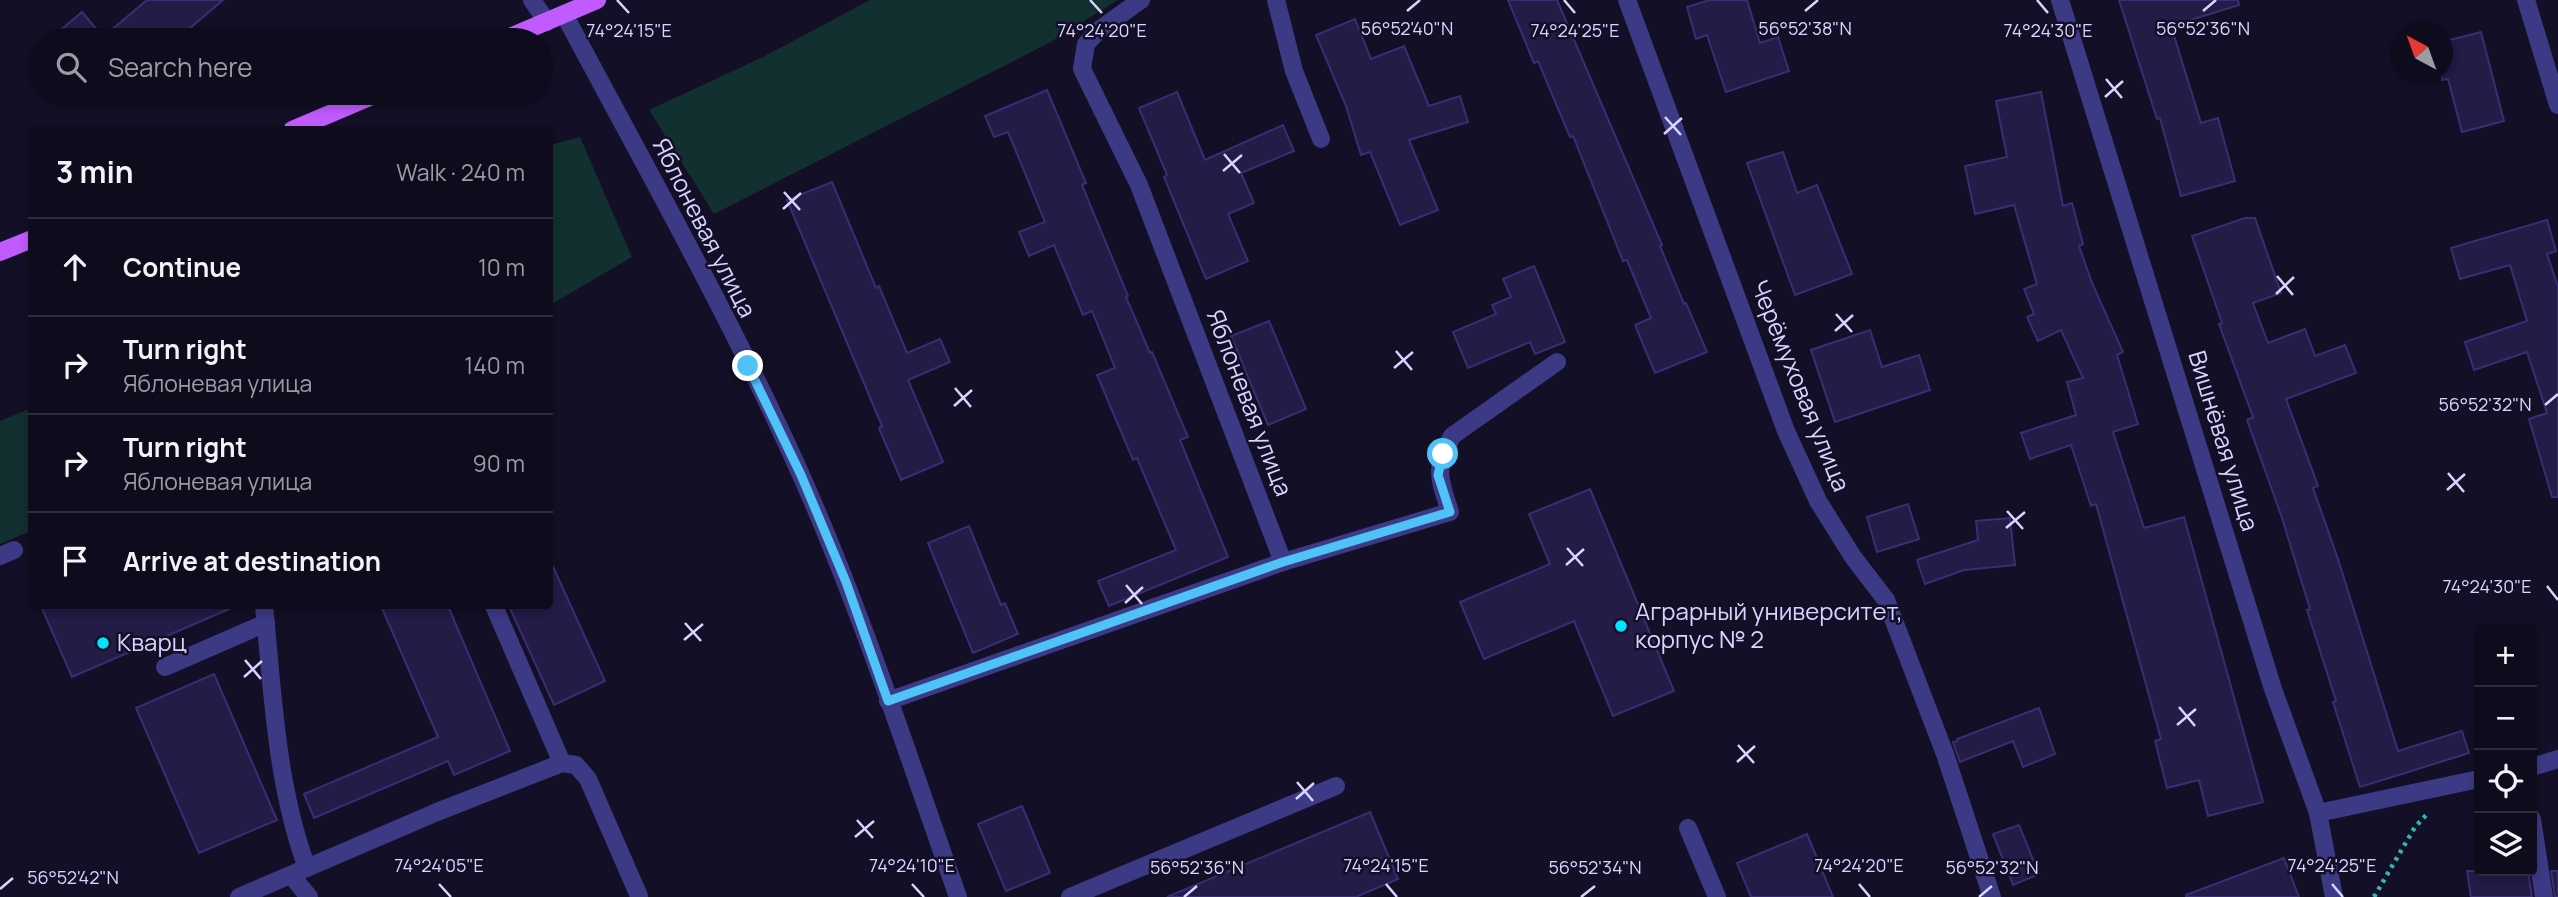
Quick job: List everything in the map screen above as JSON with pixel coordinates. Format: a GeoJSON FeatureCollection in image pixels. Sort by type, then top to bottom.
{"type":"FeatureCollection","features":[{"type":"Feature","properties":{"kind":"main road"},"geometry":{"type":"LineString","coordinates":[[532,28],[597,0]]}},
{"type":"Feature","properties":{"kind":"main road"},"geometry":{"type":"LineString","coordinates":[[301,126],[351,105]]}},
{"type":"Feature","properties":{"kind":"main road"},"geometry":{"type":"LineString","coordinates":[[0,253],[28,241]]}},
{"type":"Feature","properties":{"kind":"street","name":"Яблоневая улица"},"geometry":{"type":"LineString","coordinates":[[532,0],[556,18],[678,229],[801,475],[846,582],[958,897]]}},
{"type":"Feature","properties":{"kind":"street","name":"Яблоневая улица"},"geometry":{"type":"LineString","coordinates":[[1141,0],[1099,30],[1086,44],[1082,69],[1139,186],[1283,562]]}},
{"type":"Feature","properties":{"kind":"street"},"geometry":{"type":"LineString","coordinates":[[1276,0],[1294,71],[1321,139]]}},
{"type":"Feature","properties":{"kind":"street","name":"Черёмуховая улица"},"geometry":{"type":"LineString","coordinates":[[1627,0],[1786,430],[1818,501],[1853,557],[1886,600],[1945,754],[1992,897]]}},
{"type":"Feature","properties":{"kind":"street","name":"Вишнёвая улица"},"geometry":{"type":"LineString","coordinates":[[2060,0],[2273,689],[2318,813],[2334,897]]}},
{"type":"Feature","properties":{"kind":"street"},"geometry":{"type":"LineString","coordinates":[[2526,0],[2558,105]]}},
{"type":"Feature","properties":{"kind":"street"},"geometry":{"type":"LineString","coordinates":[[888,701],[1283,562],[1450,512],[1438,475],[1443,454],[1452,436],[1558,362]]}},
{"type":"Feature","properties":{"kind":"street"},"geometry":{"type":"LineString","coordinates":[[495,609],[562,763]]}},
{"type":"Feature","properties":{"kind":"street"},"geometry":{"type":"LineString","coordinates":[[165,667],[265,614],[283,786],[294,832],[299,871],[309,897]]}},
{"type":"Feature","properties":{"kind":"street"},"geometry":{"type":"LineString","coordinates":[[2537,766],[2558,760]]}},
{"type":"Feature","properties":{"kind":"street"},"geometry":{"type":"LineString","coordinates":[[239,897],[437,812],[562,763],[576,765],[588,779],[639,895]]}},
{"type":"Feature","properties":{"kind":"street"},"geometry":{"type":"LineString","coordinates":[[2318,813],[2474,780]]}},
{"type":"Feature","properties":{"kind":"street"},"geometry":{"type":"LineString","coordinates":[[1070,897],[1336,786]]}},
{"type":"Feature","properties":{"kind":"street"},"geometry":{"type":"LineString","coordinates":[[1688,828],[1717,897]]}},
{"type":"Feature","properties":{"kind":"street"},"geometry":{"type":"LineString","coordinates":[[2537,852],[2544,897]]}},
{"type":"Feature","properties":{"kind":"path"},"geometry":{"type":"LineString","coordinates":[[2374,897],[2414,827],[2431,810]]}},
{"type":"Feature","properties":{"kind":"green space"},"geometry":{"type":"Polygon","coordinates":[[[870,0],[1118,0],[1049,43],[714,214],[649,110],[765,56],[870,0]]]}},
{"type":"Feature","properties":{"kind":"green space"},"geometry":{"type":"Polygon","coordinates":[[[580,137],[632,257],[553,303],[553,144],[580,137]]]}},
{"type":"Feature","properties":{"kind":"green space"},"geometry":{"type":"Polygon","coordinates":[[[28,409],[28,532],[0,544],[0,421],[28,409]]]}},
{"type":"Feature","properties":{"kind":"building"},"geometry":{"type":"Polygon","coordinates":[[[147,0],[223,0],[190,28],[114,28],[147,0]]]}},
{"type":"Feature","properties":{"kind":"building"},"geometry":{"type":"Polygon","coordinates":[[[1508,0],[1557,0],[1662,245],[1660,246],[1684,304],[1686,303],[1707,352],[1655,373],[1635,325],[1651,318],[1627,260],[1623,261],[1573,136],[1570,137],[1538,61],[1534,63],[1508,0]]]}},
{"type":"Feature","properties":{"kind":"building"},"geometry":{"type":"Polygon","coordinates":[[[1710,0],[1747,0],[1760,43],[1778,37],[1789,71],[1726,92],[1707,35],[1696,39],[1687,7],[1710,0]]]}},
{"type":"Feature","properties":{"kind":"building"},"geometry":{"type":"Polygon","coordinates":[[[2119,0],[2238,0],[2239,5],[2171,26],[2201,123],[2218,118],[2235,181],[2181,196],[2160,118],[2157,119],[2119,0]]]}},
{"type":"Feature","properties":{"kind":"building"},"geometry":{"type":"Polygon","coordinates":[[[82,12],[95,28],[63,28],[82,12]]]}},
{"type":"Feature","properties":{"kind":"building"},"geometry":{"type":"Polygon","coordinates":[[[1355,19],[1371,59],[1404,46],[1429,106],[1460,96],[1468,122],[1409,140],[1438,210],[1400,225],[1370,152],[1361,155],[1346,106],[1316,35],[1355,19]]]}},
{"type":"Feature","properties":{"kind":"building"},"geometry":{"type":"Polygon","coordinates":[[[2481,32],[2504,121],[2462,132],[2449,84],[2453,84],[2453,39],[2481,32]]]}},
{"type":"Feature","properties":{"kind":"building"},"geometry":{"type":"Polygon","coordinates":[[[1047,90],[1086,183],[1082,185],[1128,296],[1126,297],[1188,437],[1180,440],[1228,557],[1109,606],[1098,581],[1176,550],[1137,458],[1133,460],[1097,375],[1115,368],[1092,311],[1083,315],[1054,245],[1029,256],[1019,232],[1045,222],[1008,132],[994,137],[985,116],[1047,90]]]}},
{"type":"Feature","properties":{"kind":"building"},"geometry":{"type":"Polygon","coordinates":[[[1177,92],[1205,160],[1283,125],[1294,151],[1241,173],[1254,203],[1228,214],[1248,261],[1206,279],[1139,108],[1177,92]]]}},
{"type":"Feature","properties":{"kind":"building"},"geometry":{"type":"Polygon","coordinates":[[[2041,92],[2063,206],[2072,203],[2083,244],[2079,246],[2092,283],[2123,352],[2117,355],[2138,424],[2113,432],[2144,528],[2184,517],[2263,802],[2208,816],[2199,780],[2167,788],[2155,741],[2161,739],[2096,504],[2091,506],[2071,445],[2030,459],[2021,433],[2076,415],[2067,382],[2083,378],[2061,330],[2038,341],[2027,317],[2034,314],[2024,289],[2037,284],[2014,205],[1975,214],[1965,166],[2007,157],[1996,101],[2041,92]]]}},
{"type":"Feature","properties":{"kind":"building"},"geometry":{"type":"Polygon","coordinates":[[[1783,152],[1797,193],[1817,185],[1852,274],[1795,295],[1747,163],[1783,152]]]}},
{"type":"Feature","properties":{"kind":"building"},"geometry":{"type":"Polygon","coordinates":[[[832,182],[876,288],[879,286],[907,353],[940,339],[950,362],[908,380],[943,462],[901,480],[879,428],[882,426],[787,200],[832,182]]]}},
{"type":"Feature","properties":{"kind":"building"},"geometry":{"type":"Polygon","coordinates":[[[2245,218],[2255,218],[2281,293],[2253,303],[2268,343],[2305,329],[2315,356],[2345,345],[2356,373],[2286,399],[2318,486],[2313,488],[2398,751],[2462,731],[2469,753],[2360,787],[2307,610],[2310,609],[2281,515],[2247,420],[2253,417],[2219,324],[2222,323],[2192,236],[2245,218]]]}},
{"type":"Feature","properties":{"kind":"building"},"geometry":{"type":"Polygon","coordinates":[[[2547,220],[2556,251],[2547,254],[2558,287],[2558,497],[2552,497],[2529,419],[2547,413],[2527,352],[2474,370],[2465,342],[2527,321],[2510,265],[2460,279],[2451,248],[2547,220]]]}},
{"type":"Feature","properties":{"kind":"building"},"geometry":{"type":"Polygon","coordinates":[[[1534,266],[1565,342],[1535,354],[1530,342],[1468,368],[1453,332],[1496,314],[1492,305],[1511,297],[1503,279],[1534,266]]]}},
{"type":"Feature","properties":{"kind":"building"},"geometry":{"type":"Polygon","coordinates":[[[1269,321],[1306,409],[1268,425],[1231,336],[1269,321]]]}},
{"type":"Feature","properties":{"kind":"building"},"geometry":{"type":"Polygon","coordinates":[[[1870,330],[1882,367],[1919,355],[1930,390],[1835,422],[1811,350],[1870,330]]]}},
{"type":"Feature","properties":{"kind":"building"},"geometry":{"type":"Polygon","coordinates":[[[1590,489],[1674,691],[1613,716],[1574,621],[1484,659],[1460,602],[1550,564],[1529,514],[1590,489]]]}},
{"type":"Feature","properties":{"kind":"building"},"geometry":{"type":"Polygon","coordinates":[[[1908,504],[1919,539],[1877,552],[1867,517],[1908,504]]]}},
{"type":"Feature","properties":{"kind":"building"},"geometry":{"type":"Polygon","coordinates":[[[2010,518],[2015,565],[1964,570],[1925,584],[1917,560],[1978,540],[1976,521],[2010,518]]]}},
{"type":"Feature","properties":{"kind":"building"},"geometry":{"type":"Polygon","coordinates":[[[969,526],[1001,605],[1005,603],[1018,634],[973,653],[928,543],[969,526]]]}},
{"type":"Feature","properties":{"kind":"building"},"geometry":{"type":"Polygon","coordinates":[[[553,567],[605,681],[554,705],[510,609],[553,609],[553,567]]]}},
{"type":"Feature","properties":{"kind":"building","name":"Кварц"},"geometry":{"type":"Polygon","coordinates":[[[42,609],[229,609],[72,677],[42,609]]]}},
{"type":"Feature","properties":{"kind":"building"},"geometry":{"type":"Polygon","coordinates":[[[382,609],[449,609],[510,751],[454,775],[448,761],[314,818],[304,794],[438,737],[382,609]]]}},
{"type":"Feature","properties":{"kind":"building"},"geometry":{"type":"Polygon","coordinates":[[[214,674],[277,820],[199,853],[136,708],[214,674]]]}},
{"type":"Feature","properties":{"kind":"building"},"geometry":{"type":"Polygon","coordinates":[[[2039,708],[2055,754],[2023,767],[2013,741],[1960,762],[1953,742],[1958,741],[1957,739],[2039,708]]]}},
{"type":"Feature","properties":{"kind":"building"},"geometry":{"type":"Polygon","coordinates":[[[1022,806],[1050,873],[1006,891],[978,824],[1022,806]]]}},
{"type":"Feature","properties":{"kind":"building"},"geometry":{"type":"Polygon","coordinates":[[[1370,812],[1398,879],[1356,897],[1167,897],[1370,812]]]}},
{"type":"Feature","properties":{"kind":"building"},"geometry":{"type":"Polygon","coordinates":[[[2019,825],[2039,874],[2013,885],[1993,834],[2019,825]]]}},
{"type":"Feature","properties":{"kind":"building"},"geometry":{"type":"Polygon","coordinates":[[[1807,834],[1833,897],[1751,897],[1737,863],[1807,834]]]}},
{"type":"Feature","properties":{"kind":"building"},"geometry":{"type":"Polygon","coordinates":[[[2284,858],[2299,897],[2186,897],[2186,895],[2284,858]]]}},
{"type":"Feature","properties":{"kind":"building"},"geometry":{"type":"Polygon","coordinates":[[[2467,871],[2474,871],[2474,876],[2529,876],[2532,897],[2471,897],[2467,871]]]}},
{"type":"Feature","properties":{"kind":"building"},"geometry":{"type":"Polygon","coordinates":[[[2551,871],[2558,871],[2558,897],[2555,897],[2551,871]]]}},
{"type":"Feature","properties":{"kind":"place","name":"Аграрный университет, корпус № 2"},"geometry":{"type":"Point","coordinates":[1621,626]}},
{"type":"Feature","properties":{"kind":"place","name":"Кварц"},"geometry":{"type":"Point","coordinates":[103,643]}},
{"type":"Feature","properties":{"kind":"route"},"geometry":{"type":"LineString","coordinates":[[748,366],[801,475],[846,582],[888,701],[1283,562],[1450,512],[1438,475],[1443,454]]}}]}
